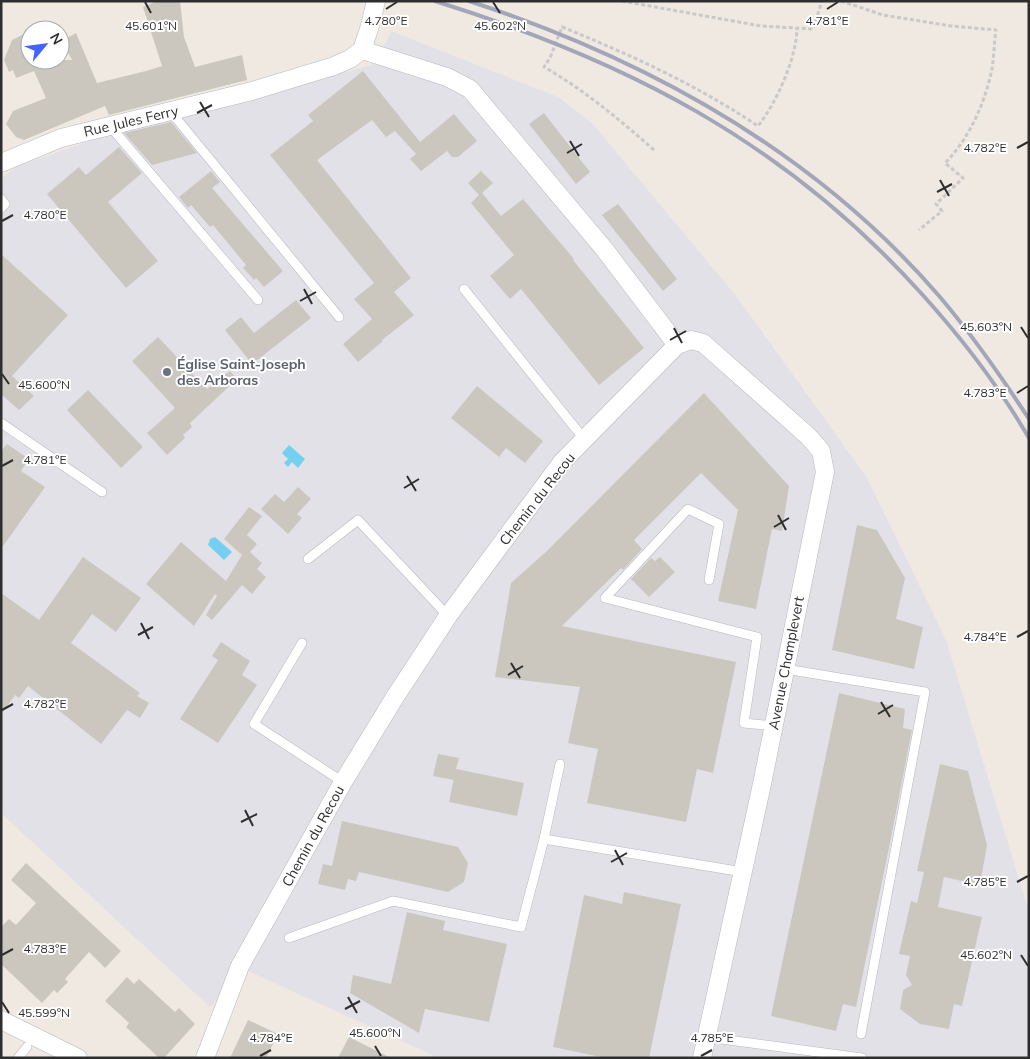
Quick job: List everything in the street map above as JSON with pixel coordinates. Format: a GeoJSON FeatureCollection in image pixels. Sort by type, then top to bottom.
{"type":"FeatureCollection","features":[{"type":"Feature","properties":{"kind":"street"},"geometry":{"type":"LineString","coordinates":[[375,4],[362,50],[447,77],[470,89],[604,250],[677,345]]}},
{"type":"Feature","properties":{"kind":"street","name":"Rue Jules Ferry"},"geometry":{"type":"LineString","coordinates":[[1,163],[61,138],[252,91],[334,66],[350,59],[362,50]]}},
{"type":"Feature","properties":{"kind":"street","name":"Avenue Champlevert"},"geometry":{"type":"LineString","coordinates":[[677,345],[691,340],[703,343],[808,436],[821,451],[825,472],[774,726],[702,1058]]}},
{"type":"Feature","properties":{"kind":"street","name":"Chemin du Recou"},"geometry":{"type":"LineString","coordinates":[[205,1058],[240,966],[343,782],[448,616],[562,462],[677,345]]}},
{"type":"Feature","properties":{"kind":"street"},"geometry":{"type":"LineString","coordinates":[[1,1020],[78,1058]]}},
{"type":"Feature","properties":{"kind":"lane"},"geometry":{"type":"LineString","coordinates":[[171,112],[339,317]]}},
{"type":"Feature","properties":{"kind":"lane"},"geometry":{"type":"LineString","coordinates":[[110,126],[258,300]]}},
{"type":"Feature","properties":{"kind":"lane"},"geometry":{"type":"LineString","coordinates":[[1,199],[5,204],[1,208]]}},
{"type":"Feature","properties":{"kind":"lane"},"geometry":{"type":"LineString","coordinates":[[464,289],[584,439]]}},
{"type":"Feature","properties":{"kind":"lane"},"geometry":{"type":"LineString","coordinates":[[1,423],[102,492]]}},
{"type":"Feature","properties":{"kind":"lane"},"geometry":{"type":"LineString","coordinates":[[709,580],[719,524],[688,508],[605,598],[757,637],[744,723],[774,726]]}},
{"type":"Feature","properties":{"kind":"lane"},"geometry":{"type":"LineString","coordinates":[[308,560],[358,520],[448,616]]}},
{"type":"Feature","properties":{"kind":"lane"},"geometry":{"type":"LineString","coordinates":[[302,643],[254,724],[343,782]]}},
{"type":"Feature","properties":{"kind":"lane"},"geometry":{"type":"LineString","coordinates":[[785,669],[924,692],[861,1034]]}},
{"type":"Feature","properties":{"kind":"lane"},"geometry":{"type":"LineString","coordinates":[[288,938],[393,901],[521,928],[544,839],[560,764]]}},
{"type":"Feature","properties":{"kind":"lane"},"geometry":{"type":"LineString","coordinates":[[544,839],[743,872]]}},
{"type":"Feature","properties":{"kind":"lane"},"geometry":{"type":"LineString","coordinates":[[706,1037],[862,1058]]}},
{"type":"Feature","properties":{"kind":"lane"},"geometry":{"type":"LineString","coordinates":[[18,1058],[27,1047]]}},
{"type":"Feature","properties":{"kind":"path"},"geometry":{"type":"LineString","coordinates":[[622,1],[761,26],[813,29],[822,1]]}},
{"type":"Feature","properties":{"kind":"path"},"geometry":{"type":"LineString","coordinates":[[841,1],[883,15],[951,26],[996,30],[992,66],[986,93],[968,133],[955,153],[945,163],[962,178],[936,204],[942,211],[919,230]]}},
{"type":"Feature","properties":{"kind":"path"},"geometry":{"type":"LineString","coordinates":[[654,150],[626,124],[592,98],[544,67],[550,58],[562,26],[676,77],[720,101],[758,126],[774,100],[789,66],[795,50],[797,27]]}},
{"type":"Feature","properties":{"kind":"shaded area"},"geometry":{"type":"Polygon","coordinates":[[[391,31],[558,97],[592,123],[737,297],[867,478],[946,640],[1029,912],[1029,1058],[439,1058],[248,971],[210,1007],[1,813],[1,179],[16,167],[107,135],[376,64],[391,31]]]}},
{"type":"Feature","properties":{"kind":"water"},"geometry":{"type":"Polygon","coordinates":[[[289,445],[305,459],[298,468],[292,462],[288,467],[284,463],[288,459],[282,453],[289,445]]]}},
{"type":"Feature","properties":{"kind":"water"},"geometry":{"type":"Polygon","coordinates":[[[215,537],[232,552],[224,560],[208,545],[210,539],[215,537]]]}},
{"type":"Feature","properties":{"kind":"building"},"geometry":{"type":"Polygon","coordinates":[[[158,1],[180,1],[184,37],[195,67],[242,55],[247,80],[109,115],[105,106],[24,140],[16,137],[6,124],[13,111],[46,98],[34,71],[16,78],[13,70],[9,72],[4,60],[12,40],[20,36],[20,70],[70,70],[70,60],[72,60],[70,56],[70,36],[76,33],[97,83],[146,71],[162,66],[143,7],[158,1]]]}},
{"type":"Feature","properties":{"kind":"building"},"geometry":{"type":"Polygon","coordinates":[[[363,71],[420,142],[454,114],[477,141],[458,157],[452,157],[447,151],[421,171],[410,159],[416,154],[395,131],[386,137],[372,120],[317,160],[411,278],[394,292],[414,315],[358,362],[343,344],[372,319],[354,299],[374,283],[270,155],[313,121],[308,115],[363,71]]]}},
{"type":"Feature","properties":{"kind":"building"},"geometry":{"type":"Polygon","coordinates":[[[544,113],[590,172],[576,184],[529,124],[544,113]]]}},
{"type":"Feature","properties":{"kind":"building"},"geometry":{"type":"Polygon","coordinates":[[[171,122],[197,153],[152,165],[124,133],[171,122]]]}},
{"type":"Feature","properties":{"kind":"building"},"geometry":{"type":"Polygon","coordinates":[[[119,147],[142,173],[108,202],[158,261],[126,288],[47,194],[79,167],[86,175],[119,147]]]}},
{"type":"Feature","properties":{"kind":"building"},"geometry":{"type":"Polygon","coordinates":[[[211,171],[220,182],[212,188],[283,271],[264,287],[256,278],[254,280],[243,268],[246,265],[213,225],[210,227],[191,205],[188,208],[179,197],[211,171]]]}},
{"type":"Feature","properties":{"kind":"building"},"geometry":{"type":"Polygon","coordinates":[[[481,171],[493,183],[482,193],[501,216],[523,199],[574,259],[644,348],[599,385],[521,289],[510,299],[490,276],[514,255],[471,203],[479,195],[468,183],[481,171]]]}},
{"type":"Feature","properties":{"kind":"building"},"geometry":{"type":"Polygon","coordinates":[[[618,204],[677,279],[663,291],[602,215],[618,204]]]}},
{"type":"Feature","properties":{"kind":"building"},"geometry":{"type":"Polygon","coordinates":[[[1,254],[68,315],[12,376],[34,396],[19,410],[1,394],[1,254]]]}},
{"type":"Feature","properties":{"kind":"building"},"geometry":{"type":"Polygon","coordinates":[[[296,300],[311,318],[252,364],[225,330],[241,317],[254,333],[296,300]]]}},
{"type":"Feature","properties":{"kind":"building","name":"Église Saint-Joseph des Arboras"},"geometry":{"type":"Polygon","coordinates":[[[158,337],[207,389],[230,371],[237,379],[190,423],[192,427],[183,435],[185,438],[167,455],[147,433],[175,408],[132,361],[158,337]]]}},
{"type":"Feature","properties":{"kind":"building"},"geometry":{"type":"Polygon","coordinates":[[[477,386],[543,441],[525,463],[506,448],[499,457],[451,418],[477,386]]]}},
{"type":"Feature","properties":{"kind":"building"},"geometry":{"type":"Polygon","coordinates":[[[88,390],[143,447],[121,468],[67,410],[88,390]]]}},
{"type":"Feature","properties":{"kind":"building"},"geometry":{"type":"Polygon","coordinates":[[[704,393],[789,486],[782,531],[772,529],[756,609],[718,601],[738,510],[701,473],[634,540],[642,549],[623,570],[621,568],[562,626],[736,662],[713,773],[697,769],[686,822],[587,803],[598,749],[568,743],[580,687],[495,677],[511,583],[548,550],[704,393]]]}},
{"type":"Feature","properties":{"kind":"building"},"geometry":{"type":"Polygon","coordinates":[[[7,444],[29,459],[21,471],[45,487],[1,549],[1,451],[7,444]]]}},
{"type":"Feature","properties":{"kind":"building"},"geometry":{"type":"Polygon","coordinates":[[[298,487],[311,499],[297,514],[302,518],[288,534],[261,509],[275,494],[284,502],[298,487]]]}},
{"type":"Feature","properties":{"kind":"building"},"geometry":{"type":"Polygon","coordinates":[[[249,507],[262,516],[247,535],[257,544],[250,552],[262,563],[257,569],[266,577],[252,594],[242,585],[212,620],[206,615],[217,596],[215,594],[194,626],[146,584],[181,542],[226,581],[242,555],[224,539],[249,507]]]}},
{"type":"Feature","properties":{"kind":"building"},"geometry":{"type":"Polygon","coordinates":[[[857,525],[877,530],[905,578],[896,619],[923,627],[914,669],[832,650],[857,525]]]}},
{"type":"Feature","properties":{"kind":"building"},"geometry":{"type":"Polygon","coordinates":[[[83,557],[141,598],[116,632],[92,614],[71,643],[140,693],[137,696],[149,703],[140,718],[127,710],[101,744],[28,686],[19,698],[15,695],[1,715],[1,593],[39,620],[83,557]]]}},
{"type":"Feature","properties":{"kind":"building"},"geometry":{"type":"Polygon","coordinates":[[[660,557],[675,572],[649,597],[631,579],[651,558],[655,561],[660,557]]]}},
{"type":"Feature","properties":{"kind":"building"},"geometry":{"type":"Polygon","coordinates":[[[221,642],[250,661],[242,675],[257,685],[218,743],[180,719],[218,660],[212,656],[221,642]]]}},
{"type":"Feature","properties":{"kind":"building"},"geometry":{"type":"Polygon","coordinates":[[[839,693],[905,709],[903,728],[912,730],[856,1007],[843,1004],[836,1031],[771,1016],[839,693]]]}},
{"type":"Feature","properties":{"kind":"building"},"geometry":{"type":"Polygon","coordinates":[[[438,754],[459,758],[456,769],[524,783],[517,816],[449,802],[454,780],[433,776],[438,754]]]}},
{"type":"Feature","properties":{"kind":"building"},"geometry":{"type":"Polygon","coordinates":[[[940,764],[968,771],[987,845],[980,885],[944,877],[938,907],[982,917],[962,1006],[954,1004],[949,1029],[920,1024],[900,1009],[903,990],[912,985],[906,975],[910,956],[899,954],[911,901],[917,903],[924,872],[917,871],[940,764]]]}},
{"type":"Feature","properties":{"kind":"building"},"geometry":{"type":"Polygon","coordinates":[[[342,821],[458,847],[468,863],[464,882],[448,892],[359,872],[356,881],[348,879],[345,890],[318,884],[323,864],[332,866],[342,821]]]}},
{"type":"Feature","properties":{"kind":"building"},"geometry":{"type":"Polygon","coordinates":[[[26,863],[121,951],[105,968],[89,952],[65,979],[68,982],[57,993],[54,990],[42,1003],[1,964],[1,927],[9,919],[16,925],[36,903],[11,880],[26,863]]]}},
{"type":"Feature","properties":{"kind":"building"},"geometry":{"type":"Polygon","coordinates":[[[624,892],[681,904],[649,1058],[606,1058],[553,1047],[584,895],[622,904],[624,892]]]}},
{"type":"Feature","properties":{"kind":"building"},"geometry":{"type":"Polygon","coordinates":[[[407,912],[445,921],[443,930],[507,944],[489,1022],[425,1009],[419,1033],[350,993],[353,975],[391,984],[407,912]]]}},
{"type":"Feature","properties":{"kind":"building"},"geometry":{"type":"Polygon","coordinates":[[[127,977],[134,984],[139,979],[175,1012],[179,1008],[195,1024],[164,1058],[159,1058],[126,1027],[129,1023],[105,1001],[127,977]]]}},
{"type":"Feature","properties":{"kind":"building"},"geometry":{"type":"Polygon","coordinates":[[[248,1020],[278,1034],[266,1058],[230,1058],[248,1020]]]}},
{"type":"Feature","properties":{"kind":"building"},"geometry":{"type":"Polygon","coordinates":[[[349,1037],[391,1058],[338,1058],[349,1037]]]}},
{"type":"Feature","properties":{"kind":"railway"},"geometry":{"type":"LineString","coordinates":[[435,1],[573,51],[637,80],[698,112],[757,149],[813,191],[868,239],[920,292],[978,362],[1005,399],[1029,438]]}},
{"type":"Feature","properties":{"kind":"railway"},"geometry":{"type":"LineString","coordinates":[[469,1],[536,25],[601,52],[664,82],[725,117],[784,155],[839,198],[891,245],[940,297],[986,356],[1029,419]]}},
{"type":"Feature","properties":{"kind":"place","name":"Église Saint-Joseph des Arboras"},"geometry":{"type":"Point","coordinates":[167,372]}}]}
